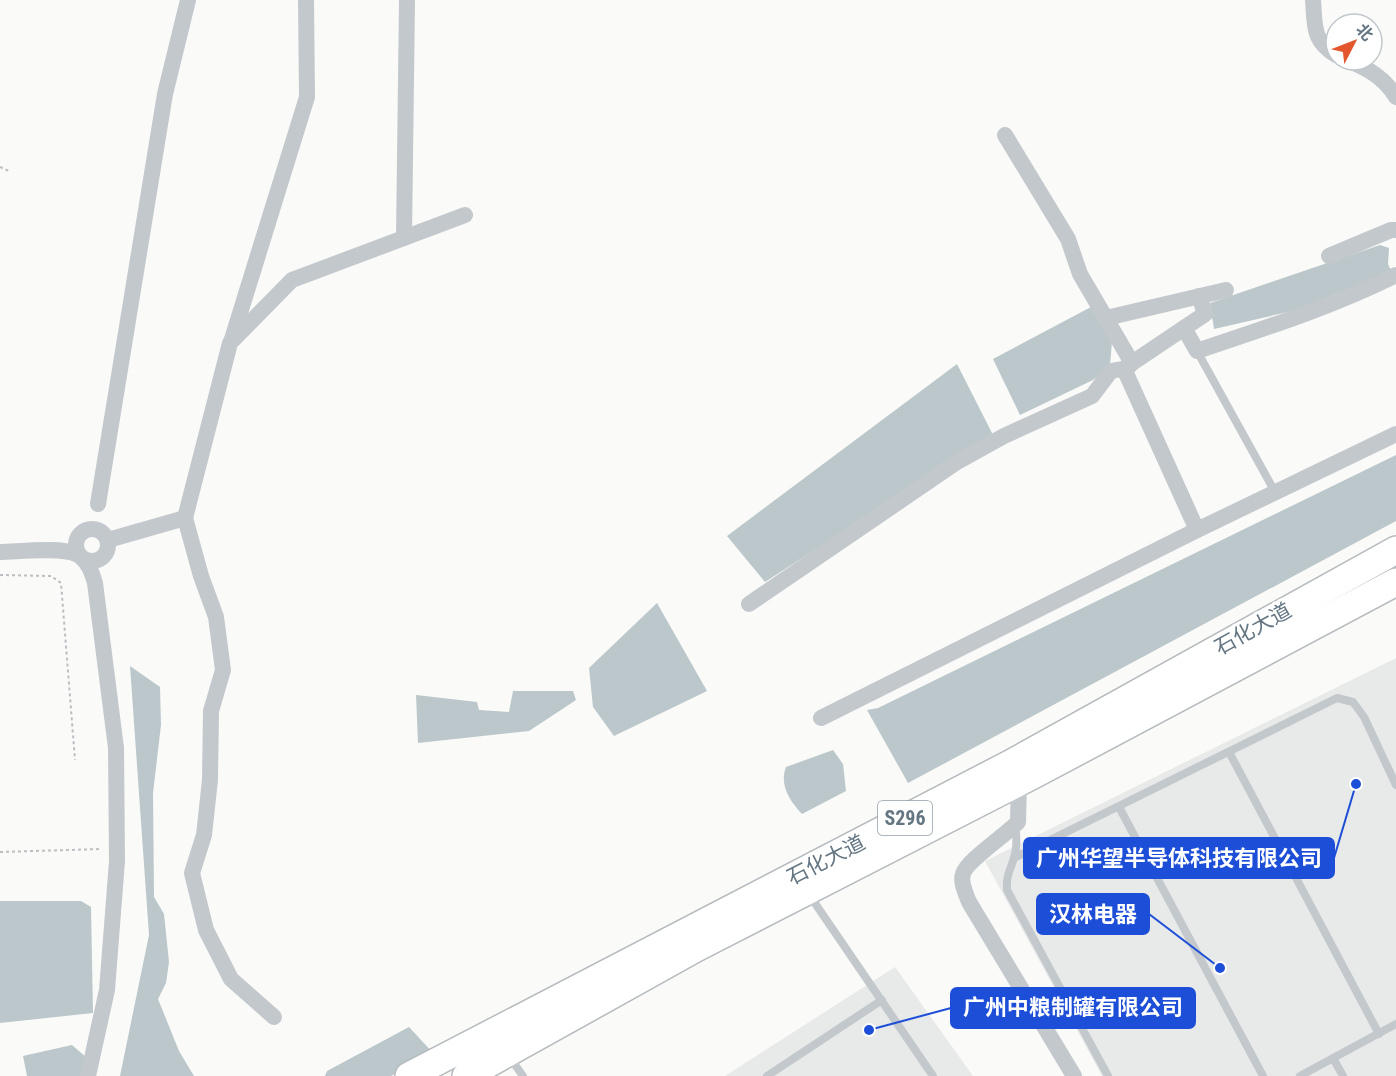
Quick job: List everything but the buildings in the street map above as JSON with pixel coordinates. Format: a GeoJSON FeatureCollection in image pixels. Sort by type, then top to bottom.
{"type":"FeatureCollection","features":[{"type":"Feature","properties":{"kind":"main road","name":"石化大道"},"geometry":{"type":"LineString","coordinates":[[409,1076],[500,1043],[696,948],[807,891],[1015,773],[1396,550]]}},
{"type":"Feature","properties":{"kind":"main road","name":"石化大道"},"geometry":{"type":"LineString","coordinates":[[466,1076],[500,1043],[1015,773],[1396,582]]}},
{"type":"Feature","properties":{"kind":"street"},"geometry":{"type":"LineString","coordinates":[[95,583],[106,544],[98,504],[165,94],[188,0]]}},
{"type":"Feature","properties":{"kind":"street"},"geometry":{"type":"LineString","coordinates":[[274,1017],[231,979],[206,930],[192,873],[204,835],[210,780],[211,711],[223,670],[216,617],[201,576],[185,518],[230,343],[307,97],[306,0]]}},
{"type":"Feature","properties":{"kind":"street"},"geometry":{"type":"LineString","coordinates":[[404,238],[407,0]]}},
{"type":"Feature","properties":{"kind":"street"},"geometry":{"type":"LineString","coordinates":[[1313,0],[1316,28],[1321,46],[1324,48]]}},
{"type":"Feature","properties":{"kind":"street"},"geometry":{"type":"LineString","coordinates":[[1371,72],[1388,83],[1396,97]]}},
{"type":"Feature","properties":{"kind":"street"},"geometry":{"type":"LineString","coordinates":[[1005,135],[1068,239],[1080,274],[1106,318],[1197,530]]}},
{"type":"Feature","properties":{"kind":"street"},"geometry":{"type":"LineString","coordinates":[[230,343],[292,280],[465,214]]}},
{"type":"Feature","properties":{"kind":"street"},"geometry":{"type":"LineString","coordinates":[[1329,256],[1391,230],[1396,230]]}},
{"type":"Feature","properties":{"kind":"street"},"geometry":{"type":"LineString","coordinates":[[1184,328],[1197,351],[1306,315],[1355,296],[1396,275]]}},
{"type":"Feature","properties":{"kind":"street"},"geometry":{"type":"LineString","coordinates":[[1106,318],[1226,290]]}},
{"type":"Feature","properties":{"kind":"street"},"geometry":{"type":"LineString","coordinates":[[749,604],[957,462],[1004,436],[1092,396],[1111,370],[1128,367],[1205,314],[1199,296]]}},
{"type":"Feature","properties":{"kind":"street"},"geometry":{"type":"LineString","coordinates":[[821,718],[1197,530],[1396,434]]}},
{"type":"Feature","properties":{"kind":"street"},"geometry":{"type":"LineString","coordinates":[[88,1076],[107,990],[117,861],[116,748],[95,583],[92,571],[80,556],[76,546],[98,504]]}},
{"type":"Feature","properties":{"kind":"street"},"geometry":{"type":"LineString","coordinates":[[0,552],[58,551],[96,561],[106,544],[185,518]]}},
{"type":"Feature","properties":{"kind":"street"},"geometry":{"type":"LineString","coordinates":[[58,551],[67,547],[81,533],[92,529],[98,530],[106,544]]}},
{"type":"Feature","properties":{"kind":"street"},"geometry":{"type":"LineString","coordinates":[[1015,773],[1018,822],[971,861],[963,873],[963,883],[969,902],[1074,1076]]}},
{"type":"Feature","properties":{"kind":"lane"},"geometry":{"type":"LineString","coordinates":[[1197,351],[1275,492]]}},
{"type":"Feature","properties":{"kind":"lane"},"geometry":{"type":"LineString","coordinates":[[1014,858],[1338,698],[1353,702],[1364,717],[1396,785]]}},
{"type":"Feature","properties":{"kind":"lane"},"geometry":{"type":"LineString","coordinates":[[1229,752],[1379,1034]]}},
{"type":"Feature","properties":{"kind":"lane"},"geometry":{"type":"LineString","coordinates":[[1119,807],[1263,1076]]}},
{"type":"Feature","properties":{"kind":"lane"},"geometry":{"type":"LineString","coordinates":[[1015,826],[1014,858],[1006,880],[1007,890],[1108,1076]]}},
{"type":"Feature","properties":{"kind":"lane"},"geometry":{"type":"LineString","coordinates":[[807,891],[933,1076]]}},
{"type":"Feature","properties":{"kind":"lane"},"geometry":{"type":"LineString","coordinates":[[767,1076],[882,1000]]}},
{"type":"Feature","properties":{"kind":"lane"},"geometry":{"type":"LineString","coordinates":[[1300,1076],[1396,1024]]}},
{"type":"Feature","properties":{"kind":"lane"},"geometry":{"type":"LineString","coordinates":[[500,1043],[523,1076]]}},
{"type":"Feature","properties":{"kind":"lane"},"geometry":{"type":"LineString","coordinates":[[1333,1058],[1343,1076]]}},
{"type":"Feature","properties":{"kind":"path"},"geometry":{"type":"LineString","coordinates":[[0,167],[9,171]]}},
{"type":"Feature","properties":{"kind":"path"},"geometry":{"type":"LineString","coordinates":[[0,575],[51,576],[61,583],[75,760]]}},
{"type":"Feature","properties":{"kind":"path"},"geometry":{"type":"LineString","coordinates":[[0,852],[100,848],[117,861]]}},
{"type":"Feature","properties":{"kind":"shaded area"},"geometry":{"type":"Polygon","coordinates":[[[1380,245],[1389,248],[1388,264],[1393,275],[1327,303],[1214,329],[1210,303],[1380,245]]]}},
{"type":"Feature","properties":{"kind":"shaded area"},"geometry":{"type":"Polygon","coordinates":[[[1091,307],[1112,341],[1110,366],[1093,380],[1020,415],[993,359],[1091,307]]]}},
{"type":"Feature","properties":{"kind":"shaded area"},"geometry":{"type":"Polygon","coordinates":[[[957,364],[993,435],[765,582],[727,536],[957,364]]]}},
{"type":"Feature","properties":{"kind":"shaded area"},"geometry":{"type":"Polygon","coordinates":[[[1396,455],[1396,521],[908,783],[867,710],[878,708],[1396,455]]]}},
{"type":"Feature","properties":{"kind":"shaded area"},"geometry":{"type":"Polygon","coordinates":[[[657,603],[707,691],[614,736],[593,707],[589,668],[657,603]]]}},
{"type":"Feature","properties":{"kind":"shaded area"},"geometry":{"type":"Polygon","coordinates":[[[1396,658],[1396,1076],[1102,1076],[985,861],[1396,658]]]}},
{"type":"Feature","properties":{"kind":"shaded area"},"geometry":{"type":"Polygon","coordinates":[[[130,666],[160,687],[161,725],[153,793],[154,897],[164,914],[169,962],[166,983],[158,999],[179,1051],[194,1076],[120,1076],[149,935],[130,666]]]}},
{"type":"Feature","properties":{"kind":"shaded area"},"geometry":{"type":"Polygon","coordinates":[[[513,691],[573,691],[576,700],[529,731],[418,743],[416,695],[477,702],[479,710],[509,712],[513,691]]]}},
{"type":"Feature","properties":{"kind":"shaded area"},"geometry":{"type":"Polygon","coordinates":[[[833,750],[843,764],[846,791],[802,814],[793,804],[787,792],[784,780],[786,767],[833,750]]]}},
{"type":"Feature","properties":{"kind":"shaded area"},"geometry":{"type":"Polygon","coordinates":[[[0,901],[81,901],[91,907],[93,1013],[0,1023],[0,901]]]}},
{"type":"Feature","properties":{"kind":"shaded area"},"geometry":{"type":"Polygon","coordinates":[[[895,967],[973,1076],[725,1076],[895,967]]]}},
{"type":"Feature","properties":{"kind":"shaded area"},"geometry":{"type":"Polygon","coordinates":[[[409,1027],[433,1053],[391,1076],[325,1076],[327,1071],[409,1027]]]}},
{"type":"Feature","properties":{"kind":"shaded area"},"geometry":{"type":"Polygon","coordinates":[[[72,1045],[87,1058],[85,1076],[27,1076],[23,1056],[72,1045]]]}},
{"type":"Feature","properties":{"kind":"place","name":"广州华望半导体科技有限公司"},"geometry":{"type":"Point","coordinates":[1356,784]}},
{"type":"Feature","properties":{"kind":"place","name":"汉林电器"},"geometry":{"type":"Point","coordinates":[1220,968]}},
{"type":"Feature","properties":{"kind":"place","name":"广州中粮制罐有限公司"},"geometry":{"type":"Point","coordinates":[869,1030]}}]}
